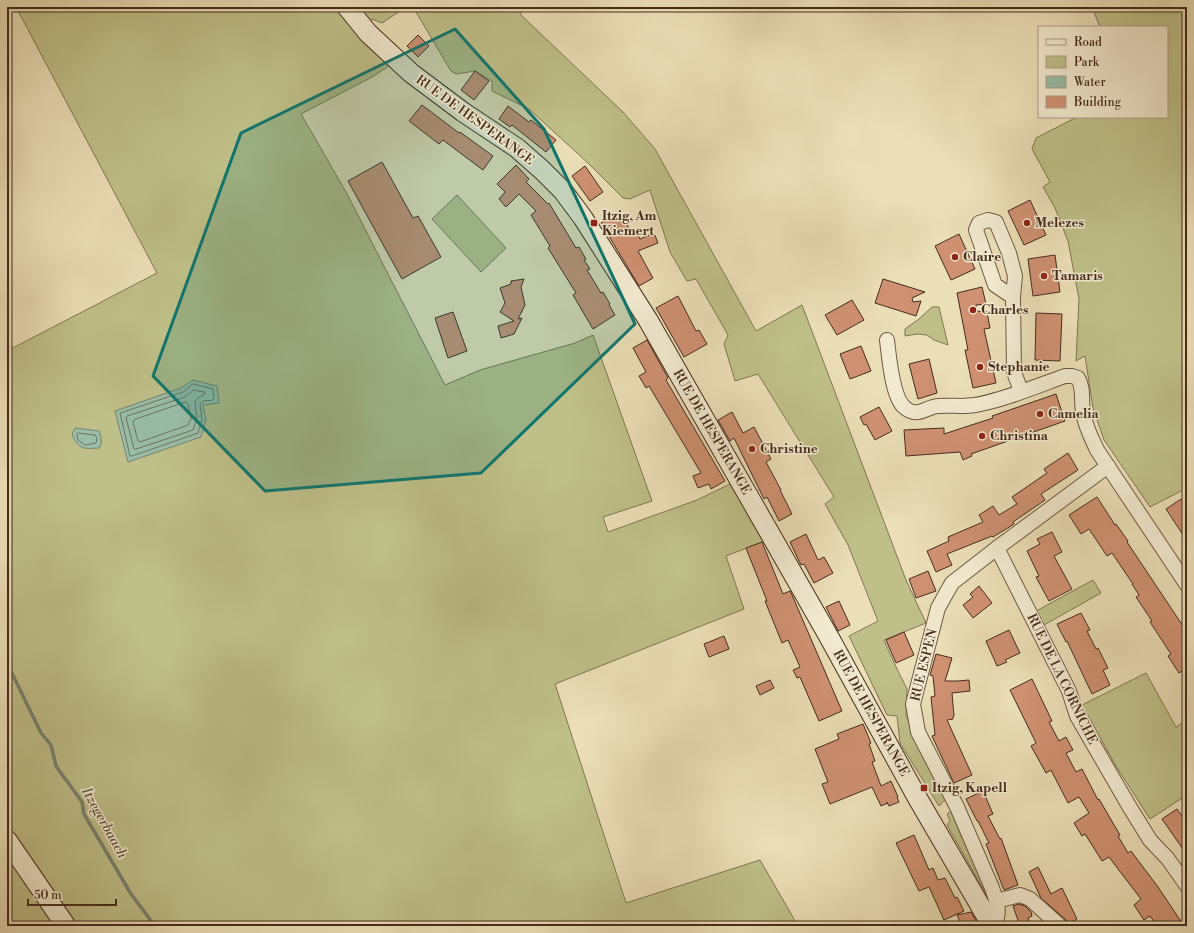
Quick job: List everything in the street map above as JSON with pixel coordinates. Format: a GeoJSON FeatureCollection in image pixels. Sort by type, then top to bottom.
{"type":"FeatureCollection","features":[{"type":"Feature","properties":{"kind":"main road","name":"RUE DE HESPERANGE"},"geometry":{"type":"LineString","coordinates":[[347,7],[368,33],[411,73],[463,112],[518,148],[563,191],[583,218],[648,320],[830,637],[918,799],[993,926]]}},
{"type":"Feature","properties":{"kind":"main road"},"geometry":{"type":"LineString","coordinates":[[7,840],[66,926]]}},
{"type":"Feature","properties":{"kind":"street"},"geometry":{"type":"LineString","coordinates":[[1013,297],[995,285],[976,230],[979,223],[988,220],[996,222],[1009,253],[1015,276],[1013,297],[1014,372],[1021,391]]}},
{"type":"Feature","properties":{"kind":"street"},"geometry":{"type":"LineString","coordinates":[[887,340],[891,376],[897,394],[904,407],[912,412],[920,413],[936,406],[974,406],[1065,376],[1078,378],[1081,384],[1083,412],[1088,432],[1097,450],[1187,585]]}},
{"type":"Feature","properties":{"kind":"street","name":"RUE ESPEN"},"geometry":{"type":"LineString","coordinates":[[993,926],[998,916],[992,888],[957,807],[918,732],[912,704],[938,608],[952,583],[1108,466]]}},
{"type":"Feature","properties":{"kind":"street","name":"RUE DE LA CORNICHE"},"geometry":{"type":"LineString","coordinates":[[997,548],[1069,691],[1077,716],[1150,840],[1168,859],[1187,886]]}},
{"type":"Feature","properties":{"kind":"street"},"geometry":{"type":"LineString","coordinates":[[996,902],[1020,895],[1030,898],[1060,926]]}},
{"type":"Feature","properties":{"kind":"highlighted area"},"geometry":{"type":"Polygon","coordinates":[[[455,29],[544,129],[635,324],[481,473],[265,491],[153,376],[241,133],[455,29]]]}},
{"type":"Feature","properties":{"kind":"green space"},"geometry":{"type":"Polygon","coordinates":[[[16,7],[406,7],[382,23],[372,19],[368,33],[359,37],[389,66],[372,77],[301,114],[346,192],[445,385],[480,370],[575,343],[593,335],[652,501],[603,517],[608,532],[697,500],[732,483],[765,541],[726,556],[744,609],[555,684],[626,903],[760,860],[798,926],[7,926],[7,351],[157,273],[16,7]]]}},
{"type":"Feature","properties":{"kind":"green space"},"geometry":{"type":"Polygon","coordinates":[[[413,7],[517,7],[522,16],[623,112],[655,149],[756,331],[802,305],[906,580],[926,623],[884,640],[907,689],[906,716],[947,798],[939,806],[900,743],[897,716],[887,715],[849,636],[878,621],[848,545],[825,504],[834,497],[758,374],[735,381],[724,344],[728,335],[696,279],[687,281],[670,252],[650,190],[630,199],[623,198],[589,164],[529,109],[492,91],[492,81],[475,71],[456,74],[451,71],[413,7]]]}},
{"type":"Feature","properties":{"kind":"green space"},"geometry":{"type":"Polygon","coordinates":[[[1092,7],[1187,7],[1187,488],[1150,507],[1104,440],[1093,408],[1085,356],[1076,361],[1079,299],[1068,241],[1055,208],[1043,187],[1050,182],[1032,149],[1036,138],[1075,118],[1168,118],[1168,26],[1100,26],[1092,7]]]}},
{"type":"Feature","properties":{"kind":"green space"},"geometry":{"type":"Polygon","coordinates":[[[457,195],[506,248],[481,272],[432,219],[457,195]]]}},
{"type":"Feature","properties":{"kind":"green space"},"geometry":{"type":"Polygon","coordinates":[[[932,307],[939,307],[948,345],[934,340],[927,335],[917,334],[905,336],[905,329],[932,307]]]}},
{"type":"Feature","properties":{"kind":"green space"},"geometry":{"type":"Polygon","coordinates":[[[1093,580],[1101,593],[1044,625],[1036,611],[1093,580]]]}},
{"type":"Feature","properties":{"kind":"green space"},"geometry":{"type":"Polygon","coordinates":[[[1146,673],[1176,727],[1187,720],[1187,795],[1150,819],[1116,766],[1082,705],[1146,673]]]}},
{"type":"Feature","properties":{"kind":"green space"},"geometry":{"type":"Polygon","coordinates":[[[951,811],[962,838],[966,836],[993,903],[990,907],[985,892],[947,825],[950,821],[947,814],[951,811]]]}},
{"type":"Feature","properties":{"kind":"water"},"geometry":{"type":"Polygon","coordinates":[[[193,380],[217,386],[219,403],[203,405],[206,420],[201,437],[128,462],[115,411],[181,388],[193,380]]]}},
{"type":"Feature","properties":{"kind":"water"},"geometry":{"type":"Polygon","coordinates":[[[75,428],[99,431],[101,442],[99,448],[85,448],[79,446],[72,434],[75,428]]]}},
{"type":"Feature","properties":{"kind":"building"},"geometry":{"type":"Polygon","coordinates":[[[418,35],[429,46],[418,57],[407,46],[418,35]]]}},
{"type":"Feature","properties":{"kind":"building"},"geometry":{"type":"Polygon","coordinates":[[[475,71],[489,81],[474,100],[461,90],[475,71]]]}},
{"type":"Feature","properties":{"kind":"building"},"geometry":{"type":"Polygon","coordinates":[[[422,105],[493,156],[483,170],[443,140],[439,144],[409,121],[422,105]]]}},
{"type":"Feature","properties":{"kind":"building"},"geometry":{"type":"Polygon","coordinates":[[[508,106],[529,122],[531,120],[556,140],[546,152],[512,125],[510,127],[499,119],[508,106]]]}},
{"type":"Feature","properties":{"kind":"building"},"geometry":{"type":"Polygon","coordinates":[[[382,162],[413,218],[418,216],[441,257],[402,279],[348,181],[382,162]]]}},
{"type":"Feature","properties":{"kind":"building"},"geometry":{"type":"Polygon","coordinates":[[[516,165],[529,179],[526,182],[548,204],[549,203],[576,248],[579,247],[586,259],[584,260],[590,269],[587,270],[601,293],[603,292],[610,304],[609,305],[615,315],[593,329],[573,295],[576,293],[548,248],[550,246],[531,215],[536,211],[519,194],[506,207],[499,199],[505,192],[497,184],[516,165]]]}},
{"type":"Feature","properties":{"kind":"building"},"geometry":{"type":"Polygon","coordinates":[[[585,166],[603,192],[590,201],[572,176],[585,166]]]}},
{"type":"Feature","properties":{"kind":"building","name":"Melezes"},"geometry":{"type":"Polygon","coordinates":[[[1030,200],[1046,235],[1024,245],[1008,211],[1030,200]]]}},
{"type":"Feature","properties":{"kind":"building"},"geometry":{"type":"Polygon","coordinates":[[[619,212],[632,233],[636,231],[640,239],[654,233],[658,243],[638,251],[653,278],[639,286],[601,223],[619,212]]]}},
{"type":"Feature","properties":{"kind":"building","name":"Claire"},"geometry":{"type":"Polygon","coordinates":[[[959,234],[975,269],[951,280],[935,246],[959,234]]]}},
{"type":"Feature","properties":{"kind":"building","name":"Tamaris"},"geometry":{"type":"Polygon","coordinates":[[[1055,255],[1060,292],[1033,296],[1028,259],[1055,255]]]}},
{"type":"Feature","properties":{"kind":"building"},"geometry":{"type":"Polygon","coordinates":[[[524,279],[521,287],[525,305],[518,319],[522,318],[514,334],[501,338],[498,326],[514,321],[500,312],[505,303],[500,288],[511,284],[511,281],[524,279]]]}},
{"type":"Feature","properties":{"kind":"building"},"geometry":{"type":"Polygon","coordinates":[[[883,279],[925,292],[912,298],[913,302],[921,301],[916,316],[875,303],[883,279]]]}},
{"type":"Feature","properties":{"kind":"building"},"geometry":{"type":"Polygon","coordinates":[[[982,287],[986,304],[976,305],[976,311],[987,312],[990,328],[984,329],[996,383],[973,388],[965,350],[968,350],[957,293],[982,287]]]}},
{"type":"Feature","properties":{"kind":"building"},"geometry":{"type":"Polygon","coordinates":[[[678,296],[696,331],[699,330],[707,344],[684,357],[656,308],[678,296]]]}},
{"type":"Feature","properties":{"kind":"building"},"geometry":{"type":"Polygon","coordinates":[[[852,300],[864,320],[837,335],[825,315],[852,300]]]}},
{"type":"Feature","properties":{"kind":"building"},"geometry":{"type":"Polygon","coordinates":[[[453,312],[467,351],[448,358],[435,318],[453,312]]]}},
{"type":"Feature","properties":{"kind":"building"},"geometry":{"type":"Polygon","coordinates":[[[1036,313],[1062,314],[1060,361],[1035,360],[1036,313]]]}},
{"type":"Feature","properties":{"kind":"building"},"geometry":{"type":"Polygon","coordinates":[[[647,340],[668,378],[666,380],[725,481],[711,489],[709,484],[698,488],[693,476],[701,473],[649,386],[646,388],[639,376],[646,372],[633,348],[647,340]]]}},
{"type":"Feature","properties":{"kind":"building"},"geometry":{"type":"Polygon","coordinates":[[[861,346],[871,371],[850,379],[840,354],[861,346]]]}},
{"type":"Feature","properties":{"kind":"building"},"geometry":{"type":"Polygon","coordinates":[[[929,359],[937,393],[918,399],[909,364],[929,359]]]}},
{"type":"Feature","properties":{"kind":"building"},"geometry":{"type":"Polygon","coordinates":[[[1056,394],[1065,421],[971,454],[972,456],[963,460],[960,452],[906,456],[904,430],[944,428],[944,434],[993,418],[992,416],[1056,394]]]}},
{"type":"Feature","properties":{"kind":"building"},"geometry":{"type":"Polygon","coordinates":[[[879,407],[892,431],[875,440],[866,424],[864,425],[860,417],[879,407]]]}},
{"type":"Feature","properties":{"kind":"building"},"geometry":{"type":"Polygon","coordinates":[[[732,412],[743,433],[754,427],[771,459],[766,462],[792,514],[779,521],[767,497],[764,499],[734,438],[730,441],[718,420],[732,412]]]}},
{"type":"Feature","properties":{"kind":"building"},"geometry":{"type":"Polygon","coordinates":[[[1068,453],[1078,470],[1041,494],[1045,500],[1013,522],[1014,524],[993,537],[992,536],[947,554],[952,565],[936,572],[927,551],[949,541],[948,537],[983,522],[979,515],[993,506],[999,515],[1017,504],[1012,497],[1047,473],[1044,469],[1068,453]]]}},
{"type":"Feature","properties":{"kind":"building"},"geometry":{"type":"Polygon","coordinates":[[[1097,497],[1115,525],[1116,524],[1128,541],[1127,542],[1187,632],[1187,668],[1179,673],[1168,656],[1171,654],[1136,597],[1139,595],[1133,584],[1112,553],[1107,556],[1089,529],[1081,534],[1069,515],[1097,497]]]}},
{"type":"Feature","properties":{"kind":"building"},"geometry":{"type":"Polygon","coordinates":[[[1181,499],[1187,509],[1187,541],[1166,509],[1181,499]]]}},
{"type":"Feature","properties":{"kind":"building"},"geometry":{"type":"Polygon","coordinates":[[[1052,532],[1062,552],[1054,556],[1072,589],[1049,601],[1036,577],[1039,576],[1027,551],[1040,544],[1037,539],[1052,532]]]}},
{"type":"Feature","properties":{"kind":"building"},"geometry":{"type":"Polygon","coordinates":[[[806,534],[818,560],[824,557],[833,573],[814,583],[804,564],[801,565],[790,542],[806,534]]]}},
{"type":"Feature","properties":{"kind":"building"},"geometry":{"type":"Polygon","coordinates":[[[762,542],[783,594],[790,591],[792,595],[842,711],[819,721],[800,677],[797,678],[793,670],[800,667],[788,640],[782,643],[746,548],[762,542]]]}},
{"type":"Feature","properties":{"kind":"building"},"geometry":{"type":"Polygon","coordinates":[[[928,571],[936,591],[916,598],[909,579],[928,571]]]}},
{"type":"Feature","properties":{"kind":"building"},"geometry":{"type":"Polygon","coordinates":[[[979,586],[992,603],[973,618],[963,605],[973,597],[970,594],[979,586]]]}},
{"type":"Feature","properties":{"kind":"building"},"geometry":{"type":"Polygon","coordinates":[[[839,601],[850,625],[838,631],[826,607],[839,601]]]}},
{"type":"Feature","properties":{"kind":"building"},"geometry":{"type":"Polygon","coordinates":[[[1081,613],[1090,630],[1087,631],[1108,668],[1103,670],[1110,685],[1092,694],[1067,641],[1066,642],[1057,624],[1081,613]]]}},
{"type":"Feature","properties":{"kind":"building"},"geometry":{"type":"Polygon","coordinates":[[[1009,630],[1020,653],[1005,660],[1007,662],[997,666],[986,641],[1009,630]]]}},
{"type":"Feature","properties":{"kind":"building"},"geometry":{"type":"Polygon","coordinates":[[[904,632],[914,655],[896,663],[886,640],[904,632]]]}},
{"type":"Feature","properties":{"kind":"building"},"geometry":{"type":"Polygon","coordinates":[[[724,636],[729,649],[709,657],[704,644],[724,636]]]}},
{"type":"Feature","properties":{"kind":"building"},"geometry":{"type":"Polygon","coordinates":[[[936,654],[952,658],[945,681],[969,680],[970,691],[952,693],[954,716],[953,719],[947,720],[972,775],[954,783],[932,736],[935,735],[931,697],[935,696],[933,676],[930,675],[936,654]]]}},
{"type":"Feature","properties":{"kind":"building"},"geometry":{"type":"Polygon","coordinates":[[[1032,679],[1052,721],[1049,722],[1059,741],[1066,737],[1073,750],[1066,753],[1076,772],[1082,769],[1098,800],[1099,799],[1120,835],[1118,836],[1128,853],[1131,851],[1158,887],[1184,926],[1157,926],[1150,916],[1144,920],[1134,905],[1141,899],[1109,857],[1102,861],[1085,834],[1082,836],[1074,823],[1089,813],[1079,797],[1068,803],[1051,770],[1046,773],[1031,746],[1036,743],[1010,690],[1032,679]]]}},
{"type":"Feature","properties":{"kind":"building"},"geometry":{"type":"Polygon","coordinates":[[[770,680],[774,688],[760,695],[756,686],[770,680]]]}},
{"type":"Feature","properties":{"kind":"building"},"geometry":{"type":"Polygon","coordinates":[[[863,724],[871,743],[869,744],[875,761],[872,762],[881,786],[891,781],[899,802],[889,806],[888,803],[881,806],[872,787],[830,804],[822,784],[828,782],[815,749],[839,739],[837,734],[863,724]]]}},
{"type":"Feature","properties":{"kind":"building"},"geometry":{"type":"Polygon","coordinates":[[[983,791],[993,814],[988,816],[1000,839],[1001,838],[1018,885],[1004,890],[986,844],[989,843],[966,799],[983,791]]]}},
{"type":"Feature","properties":{"kind":"building"},"geometry":{"type":"Polygon","coordinates":[[[1177,809],[1187,823],[1187,855],[1162,819],[1177,809]]]}},
{"type":"Feature","properties":{"kind":"building"},"geometry":{"type":"Polygon","coordinates":[[[914,835],[929,870],[933,868],[938,880],[945,878],[955,898],[957,897],[964,911],[944,920],[929,887],[919,891],[896,843],[914,835]]]}},
{"type":"Feature","properties":{"kind":"building"},"geometry":{"type":"Polygon","coordinates":[[[1038,867],[1051,894],[1062,888],[1077,919],[1068,924],[1066,920],[1041,898],[1029,872],[1038,867]]]}},
{"type":"Feature","properties":{"kind":"building"},"geometry":{"type":"Polygon","coordinates":[[[1019,904],[1025,906],[1031,912],[1032,916],[1028,918],[1031,926],[1020,926],[1013,906],[1019,904]]]}},
{"type":"Feature","properties":{"kind":"building"},"geometry":{"type":"Polygon","coordinates":[[[971,912],[979,926],[962,926],[957,915],[971,912]]]}},
{"type":"Feature","properties":{"kind":"waterway","name":"Itzegerbaach"},"geometry":{"type":"LineString","coordinates":[[7,663],[41,733],[51,745],[56,766],[82,802],[84,814],[131,894],[155,926]]}},
{"type":"Feature","properties":{"kind":"place","name":"Itzig, Am Kiemert"},"geometry":{"type":"Point","coordinates":[594,223]}},
{"type":"Feature","properties":{"kind":"place","name":"Melezes"},"geometry":{"type":"Point","coordinates":[1027,223]}},
{"type":"Feature","properties":{"kind":"place","name":"Claire"},"geometry":{"type":"Point","coordinates":[955,257]}},
{"type":"Feature","properties":{"kind":"place","name":"Tamaris"},"geometry":{"type":"Point","coordinates":[1044,276]}},
{"type":"Feature","properties":{"kind":"place","name":"Charles"},"geometry":{"type":"Point","coordinates":[973,310]}},
{"type":"Feature","properties":{"kind":"place","name":"Stephanie"},"geometry":{"type":"Point","coordinates":[980,367]}},
{"type":"Feature","properties":{"kind":"place","name":"Camelia"},"geometry":{"type":"Point","coordinates":[1040,414]}},
{"type":"Feature","properties":{"kind":"place","name":"Christina"},"geometry":{"type":"Point","coordinates":[982,436]}},
{"type":"Feature","properties":{"kind":"place","name":"Christine"},"geometry":{"type":"Point","coordinates":[752,449]}},
{"type":"Feature","properties":{"kind":"place","name":"Itzig, Kapell"},"geometry":{"type":"Point","coordinates":[924,788]}}]}
